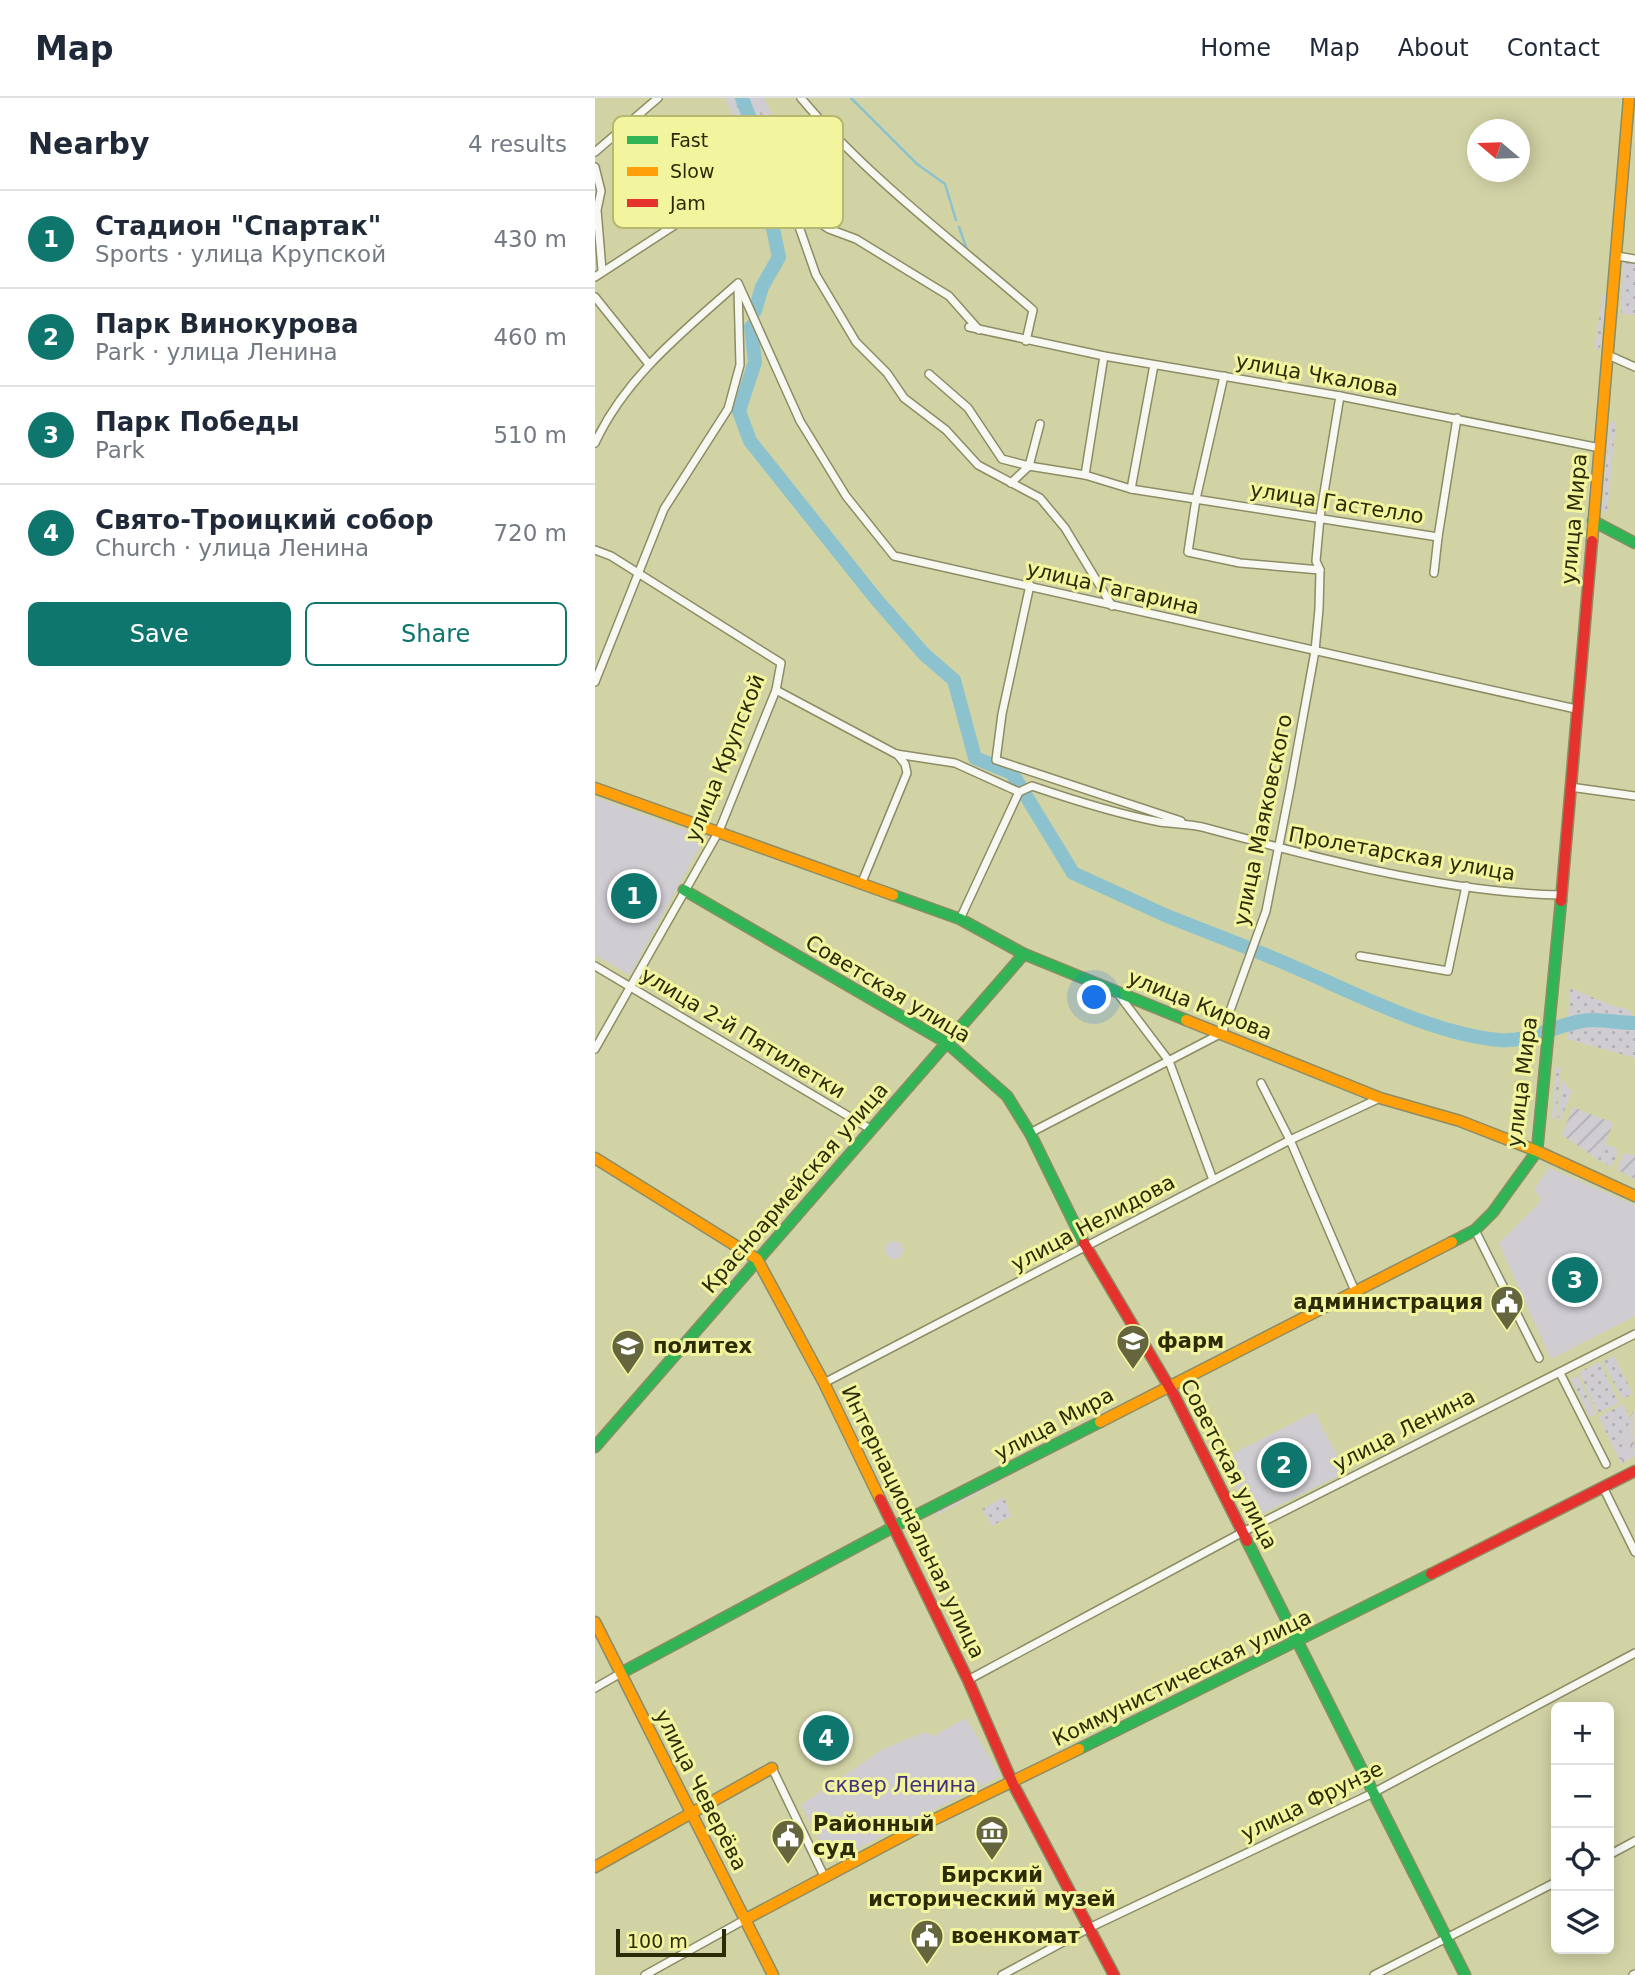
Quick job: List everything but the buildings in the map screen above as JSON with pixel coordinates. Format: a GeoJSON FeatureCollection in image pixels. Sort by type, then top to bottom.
{"type":"FeatureCollection","features":[{"type":"Feature","properties":{"kind":"street"},"geometry":{"type":"LineString","coordinates":[[637,116],[658,98]]}},
{"type":"Feature","properties":{"kind":"street"},"geometry":{"type":"LineString","coordinates":[[801,98],[816,116]]}},
{"type":"Feature","properties":{"kind":"street","name":"улица Мира"},"geometry":{"type":"LineString","coordinates":[[595,1688],[893,1528],[1475,1230],[1497,1211],[1537,1151],[1562,895],[1629,98]]}},
{"type":"Feature","properties":{"kind":"street"},"geometry":{"type":"LineString","coordinates":[[595,152],[613,137]]}},
{"type":"Feature","properties":{"kind":"street"},"geometry":{"type":"LineString","coordinates":[[843,142],[906,201],[1033,310],[1027,341]]}},
{"type":"Feature","properties":{"kind":"street"},"geometry":{"type":"LineString","coordinates":[[595,167],[601,191],[596,210],[602,270]]}},
{"type":"Feature","properties":{"kind":"street"},"geometry":{"type":"LineString","coordinates":[[595,277],[670,228]]}},
{"type":"Feature","properties":{"kind":"street"},"geometry":{"type":"LineString","coordinates":[[799,228],[816,275],[856,342],[887,373],[904,398],[946,430],[978,465],[1040,498],[1065,528],[1112,606]]}},
{"type":"Feature","properties":{"kind":"street"},"geometry":{"type":"LineString","coordinates":[[828,228],[856,239],[949,296],[980,330]]}},
{"type":"Feature","properties":{"kind":"street"},"geometry":{"type":"LineString","coordinates":[[1617,256],[1635,258]]}},
{"type":"Feature","properties":{"kind":"street"},"geometry":{"type":"LineString","coordinates":[[595,443],[605,422],[647,363],[738,283]]}},
{"type":"Feature","properties":{"kind":"street"},"geometry":{"type":"LineString","coordinates":[[595,682],[636,572],[664,509],[728,409],[740,365],[738,283]]}},
{"type":"Feature","properties":{"kind":"street","name":"улица Гагарина"},"geometry":{"type":"LineString","coordinates":[[738,283],[800,421],[846,496],[894,556],[1576,709]]}},
{"type":"Feature","properties":{"kind":"street"},"geometry":{"type":"LineString","coordinates":[[595,297],[647,363]]}},
{"type":"Feature","properties":{"kind":"street","name":"улица Чкалова"},"geometry":{"type":"LineString","coordinates":[[969,327],[1104,356],[1340,396],[1600,448]]}},
{"type":"Feature","properties":{"kind":"street"},"geometry":{"type":"LineString","coordinates":[[1608,355],[1635,367]]}},
{"type":"Feature","properties":{"kind":"street"},"geometry":{"type":"LineString","coordinates":[[1086,475],[1104,356]]}},
{"type":"Feature","properties":{"kind":"street"},"geometry":{"type":"LineString","coordinates":[[1131,489],[1154,365]]}},
{"type":"Feature","properties":{"kind":"street","name":"улица Гастелло"},"geometry":{"type":"LineString","coordinates":[[929,374],[968,408],[1002,459],[1086,475],[1131,489],[1438,537],[1457,418]]}},
{"type":"Feature","properties":{"kind":"street"},"geometry":{"type":"LineString","coordinates":[[1224,376],[1196,499],[1188,552],[1240,563],[1320,569]]}},
{"type":"Feature","properties":{"kind":"street","name":"улица Маяковского"},"geometry":{"type":"LineString","coordinates":[[1222,1033],[1266,911],[1315,651],[1320,569],[1316,561],[1320,517],[1340,396]]}},
{"type":"Feature","properties":{"kind":"street"},"geometry":{"type":"LineString","coordinates":[[1011,483],[1029,466],[1040,424]]}},
{"type":"Feature","properties":{"kind":"street"},"geometry":{"type":"LineString","coordinates":[[1593,521],[1635,543]]}},
{"type":"Feature","properties":{"kind":"street"},"geometry":{"type":"LineString","coordinates":[[1434,573],[1438,537]]}},
{"type":"Feature","properties":{"kind":"street"},"geometry":{"type":"LineString","coordinates":[[595,550],[636,572]]}},
{"type":"Feature","properties":{"kind":"street","name":"улица Крупской"},"geometry":{"type":"LineString","coordinates":[[595,1049],[719,831],[776,690],[781,663],[636,572]]}},
{"type":"Feature","properties":{"kind":"street","name":"Пролетарская улица"},"geometry":{"type":"LineString","coordinates":[[1030,585],[1002,714],[996,760],[1277,850],[1466,886],[1562,895]]}},
{"type":"Feature","properties":{"kind":"street"},"geometry":{"type":"LineString","coordinates":[[776,690],[896,754],[905,764],[907,773],[862,882]]}},
{"type":"Feature","properties":{"kind":"street"},"geometry":{"type":"LineString","coordinates":[[896,754],[955,762],[1019,792],[960,919]]}},
{"type":"Feature","properties":{"kind":"street","name":"Пролетарская улица"},"geometry":{"type":"LineString","coordinates":[[1019,792],[1032,786],[1160,822],[1198,826]]}},
{"type":"Feature","properties":{"kind":"street"},"geometry":{"type":"LineString","coordinates":[[1570,787],[1635,796]]}},
{"type":"Feature","properties":{"kind":"street","name":"улица Кирова"},"geometry":{"type":"LineString","coordinates":[[595,788],[960,919],[1024,954],[1118,993],[1380,1098],[1460,1121],[1537,1151],[1635,1196]]}},
{"type":"Feature","properties":{"kind":"street"},"geometry":{"type":"LineString","coordinates":[[1360,956],[1448,971],[1466,886]]}},
{"type":"Feature","properties":{"kind":"street","name":"Советская улица"},"geometry":{"type":"LineString","coordinates":[[684,890],[947,1043],[1007,1096],[1030,1133],[1087,1246],[1167,1387],[1243,1532],[1371,1794],[1465,1975]]}},
{"type":"Feature","properties":{"kind":"street","name":"Красноармейская улица"},"geometry":{"type":"LineString","coordinates":[[595,1447],[1024,954]]}},
{"type":"Feature","properties":{"kind":"street","name":"улица 2-й Пятилетки"},"geometry":{"type":"LineString","coordinates":[[595,967],[872,1130]]}},
{"type":"Feature","properties":{"kind":"street"},"geometry":{"type":"LineString","coordinates":[[1118,993],[1169,1061],[1213,1180]]}},
{"type":"Feature","properties":{"kind":"street"},"geometry":{"type":"LineString","coordinates":[[1030,1133],[1222,1033]]}},
{"type":"Feature","properties":{"kind":"street"},"geometry":{"type":"LineString","coordinates":[[1261,1083],[1290,1140],[1355,1291]]}},
{"type":"Feature","properties":{"kind":"street","name":"улица Нелидова"},"geometry":{"type":"LineString","coordinates":[[824,1383],[1290,1140],[1380,1098]]}},
{"type":"Feature","properties":{"kind":"street","name":"Интернациональная улица"},"geometry":{"type":"LineString","coordinates":[[595,1158],[757,1259],[824,1383],[968,1680],[1013,1784],[1114,1975]]}},
{"type":"Feature","properties":{"kind":"street"},"geometry":{"type":"LineString","coordinates":[[1475,1230],[1539,1358]]}},
{"type":"Feature","properties":{"kind":"street","name":"улица Ленина"},"geometry":{"type":"LineString","coordinates":[[968,1680],[1243,1532],[1635,1335]]}},
{"type":"Feature","properties":{"kind":"street"},"geometry":{"type":"LineString","coordinates":[[1560,1373],[1606,1464]]}},
{"type":"Feature","properties":{"kind":"street","name":"Коммунистическая улица"},"geometry":{"type":"LineString","coordinates":[[746,1919],[925,1824],[1013,1784],[1635,1471]]}},
{"type":"Feature","properties":{"kind":"street"},"geometry":{"type":"LineString","coordinates":[[1603,1487],[1635,1552]]}},
{"type":"Feature","properties":{"kind":"street","name":"улица Чеверёва"},"geometry":{"type":"LineString","coordinates":[[595,1622],[689,1814],[773,1975]]}},
{"type":"Feature","properties":{"kind":"street","name":"улица Фрунзе"},"geometry":{"type":"LineString","coordinates":[[1002,1975],[1089,1928],[1371,1794],[1635,1653]]}},
{"type":"Feature","properties":{"kind":"street"},"geometry":{"type":"LineString","coordinates":[[595,1867],[772,1768],[824,1877]]}},
{"type":"Feature","properties":{"kind":"street"},"geometry":{"type":"LineString","coordinates":[[1614,1852],[1635,1841]]}},
{"type":"Feature","properties":{"kind":"street"},"geometry":{"type":"LineString","coordinates":[[1374,1975],[1551,1885]]}},
{"type":"Feature","properties":{"kind":"street"},"geometry":{"type":"LineString","coordinates":[[645,1975],[746,1919]]}},
{"type":"Feature","properties":{"kind":"green space"},"geometry":{"type":"Polygon","coordinates":[[[725,98],[764,98],[772,116],[733,116],[725,98]]]}},
{"type":"Feature","properties":{"kind":"green space"},"geometry":{"type":"Polygon","coordinates":[[[1635,259],[1635,315],[1621,314],[1623,263],[1635,259]]]}},
{"type":"Feature","properties":{"kind":"green space"},"geometry":{"type":"Polygon","coordinates":[[[1602,294],[1605,296],[1600,350],[1595,350],[1602,294]]]}},
{"type":"Feature","properties":{"kind":"green space"},"geometry":{"type":"Polygon","coordinates":[[[1616,421],[1607,514],[1602,509],[1610,423],[1616,421]]]}},
{"type":"Feature","properties":{"kind":"green space"},"geometry":{"type":"Polygon","coordinates":[[[595,797],[705,837],[630,975],[595,955],[595,797]]]}},
{"type":"Feature","properties":{"kind":"green space"},"geometry":{"type":"Polygon","coordinates":[[[1570,988],[1616,1007],[1628,1009],[1635,1019],[1635,1058],[1567,1039],[1570,988]]]}},
{"type":"Feature","properties":{"kind":"green space"},"geometry":{"type":"Polygon","coordinates":[[[1561,1066],[1556,1119],[1552,1118],[1556,1068],[1561,1066]]]}},
{"type":"Feature","properties":{"kind":"green space"},"geometry":{"type":"Polygon","coordinates":[[[1562,1081],[1572,1091],[1560,1121],[1558,1119],[1562,1081]]]}},
{"type":"Feature","properties":{"kind":"green space"},"geometry":{"type":"Polygon","coordinates":[[[1573,1107],[1613,1123],[1599,1160],[1562,1135],[1573,1107]]]}},
{"type":"Feature","properties":{"kind":"green space"},"geometry":{"type":"Polygon","coordinates":[[[1605,1144],[1616,1148],[1618,1154],[1611,1167],[1599,1160],[1605,1144]]]}},
{"type":"Feature","properties":{"kind":"green space"},"geometry":{"type":"Polygon","coordinates":[[[1624,1153],[1635,1155],[1635,1179],[1617,1170],[1624,1153]]]}},
{"type":"Feature","properties":{"kind":"green space"},"geometry":{"type":"Polygon","coordinates":[[[1549,1168],[1635,1205],[1635,1316],[1551,1359],[1499,1243],[1539,1203],[1541,1199],[1534,1189],[1549,1168]]]}},
{"type":"Feature","properties":{"kind":"green space"},"geometry":{"type":"Polygon","coordinates":[[[894,1241],[900,1244],[903,1250],[900,1256],[894,1259],[888,1256],[885,1250],[888,1244],[894,1241]]]}},
{"type":"Feature","properties":{"kind":"green space"},"geometry":{"type":"Polygon","coordinates":[[[1614,1356],[1633,1394],[1622,1399],[1603,1361],[1614,1356]]]}},
{"type":"Feature","properties":{"kind":"green space"},"geometry":{"type":"Polygon","coordinates":[[[1600,1362],[1619,1403],[1598,1413],[1579,1372],[1600,1362]]]}},
{"type":"Feature","properties":{"kind":"green space"},"geometry":{"type":"Polygon","coordinates":[[[1578,1376],[1596,1414],[1590,1417],[1571,1379],[1578,1376]]]}},
{"type":"Feature","properties":{"kind":"green space"},"geometry":{"type":"Polygon","coordinates":[[[1623,1404],[1630,1418],[1619,1459],[1599,1417],[1623,1404]]]}},
{"type":"Feature","properties":{"kind":"green space"},"geometry":{"type":"Polygon","coordinates":[[[1633,1410],[1635,1456],[1621,1464],[1619,1459],[1633,1410]]]}},
{"type":"Feature","properties":{"kind":"green space"},"geometry":{"type":"Polygon","coordinates":[[[1314,1412],[1346,1472],[1252,1519],[1223,1459],[1314,1412]]]}},
{"type":"Feature","properties":{"kind":"green space"},"geometry":{"type":"Polygon","coordinates":[[[1016,1468],[1018,1471],[937,1515],[935,1512],[1016,1468]]]}},
{"type":"Feature","properties":{"kind":"green space"},"geometry":{"type":"Polygon","coordinates":[[[1004,1497],[1011,1516],[992,1526],[982,1509],[1004,1497]]]}},
{"type":"Feature","properties":{"kind":"green space","name":"сквер Ленина"},"geometry":{"type":"Polygon","coordinates":[[[966,1718],[1001,1776],[831,1862],[801,1805],[883,1749],[925,1732],[933,1736],[966,1718]]]}},
{"type":"Feature","properties":{"kind":"waterway"},"geometry":{"type":"LineString","coordinates":[[742,98],[749,116]]}},
{"type":"Feature","properties":{"kind":"waterway"},"geometry":{"type":"LineString","coordinates":[[851,98],[917,164],[945,184],[956,220]]}},
{"type":"Feature","properties":{"kind":"waterway"},"geometry":{"type":"LineString","coordinates":[[959,227],[967,250]]}},
{"type":"Feature","properties":{"kind":"waterway"},"geometry":{"type":"LineString","coordinates":[[755,311],[762,287],[779,257],[773,228]]}},
{"type":"Feature","properties":{"kind":"waterway"},"geometry":{"type":"LineString","coordinates":[[751,327],[755,362],[739,411],[750,441],[876,599],[924,654],[954,680],[975,758],[1012,773],[1073,873],[1167,916],[1246,947]]}},
{"type":"Feature","properties":{"kind":"waterway"},"geometry":{"type":"LineString","coordinates":[[1096,351],[1110,354]]}},
{"type":"Feature","properties":{"kind":"waterway"},"geometry":{"type":"LineString","coordinates":[[1258,952],[1376,1004],[1468,1035],[1511,1040],[1580,1021],[1635,1023]]}},
{"type":"Feature","properties":{"kind":"traffic: fast"},"geometry":{"type":"LineString","coordinates":[[1593,521],[1635,543]]}},
{"type":"Feature","properties":{"kind":"traffic: fast"},"geometry":{"type":"LineString","coordinates":[[684,890],[947,1043],[1007,1096],[1030,1133],[1084,1243]]}},
{"type":"Feature","properties":{"kind":"traffic: fast"},"geometry":{"type":"LineString","coordinates":[[893,895],[960,919],[1024,954],[1186,1020]]}},
{"type":"Feature","properties":{"kind":"traffic: fast"},"geometry":{"type":"LineString","coordinates":[[1452,1242],[1475,1230],[1493,1212],[1537,1151],[1561,901]]}},
{"type":"Feature","properties":{"kind":"traffic: fast"},"geometry":{"type":"LineString","coordinates":[[595,1447],[1024,954]]}},
{"type":"Feature","properties":{"kind":"traffic: fast"},"geometry":{"type":"LineString","coordinates":[[621,1673],[899,1524],[1100,1422]]}},
{"type":"Feature","properties":{"kind":"traffic: fast"},"geometry":{"type":"LineString","coordinates":[[1247,1541],[1465,1975]]}},
{"type":"Feature","properties":{"kind":"traffic: fast"},"geometry":{"type":"LineString","coordinates":[[1079,1749],[1431,1574]]}},
{"type":"Feature","properties":{"kind":"traffic: slow"},"geometry":{"type":"LineString","coordinates":[[1592,541],[1629,98]]}},
{"type":"Feature","properties":{"kind":"traffic: slow"},"geometry":{"type":"LineString","coordinates":[[595,788],[893,895]]}},
{"type":"Feature","properties":{"kind":"traffic: slow"},"geometry":{"type":"LineString","coordinates":[[1186,1020],[1380,1098],[1460,1121],[1537,1151],[1635,1196]]}},
{"type":"Feature","properties":{"kind":"traffic: slow"},"geometry":{"type":"LineString","coordinates":[[595,1158],[757,1259],[824,1383],[880,1499]]}},
{"type":"Feature","properties":{"kind":"traffic: slow"},"geometry":{"type":"LineString","coordinates":[[1100,1422],[1452,1242]]}},
{"type":"Feature","properties":{"kind":"traffic: slow"},"geometry":{"type":"LineString","coordinates":[[595,1622],[773,1975]]}},
{"type":"Feature","properties":{"kind":"traffic: slow"},"geometry":{"type":"LineString","coordinates":[[746,1919],[925,1824],[1079,1749]]}},
{"type":"Feature","properties":{"kind":"traffic: slow"},"geometry":{"type":"LineString","coordinates":[[595,1867],[772,1768]]}},
{"type":"Feature","properties":{"kind":"traffic: jam"},"geometry":{"type":"LineString","coordinates":[[1561,901],[1592,541]]}},
{"type":"Feature","properties":{"kind":"traffic: jam"},"geometry":{"type":"LineString","coordinates":[[1084,1243],[1174,1395],[1247,1541]]}},
{"type":"Feature","properties":{"kind":"traffic: jam"},"geometry":{"type":"LineString","coordinates":[[1431,1574],[1635,1471]]}},
{"type":"Feature","properties":{"kind":"traffic: jam"},"geometry":{"type":"LineString","coordinates":[[880,1499],[968,1680],[1013,1784],[1114,1975]]}},
{"type":"Feature","properties":{"kind":"place","name":"Стадион \"Спартак\""},"geometry":{"type":"Point","coordinates":[634,896]}},
{"type":"Feature","properties":{"kind":"place","name":"Парк Победы"},"geometry":{"type":"Point","coordinates":[1575,1280]}},
{"type":"Feature","properties":{"kind":"place","name":"администрация"},"geometry":{"type":"Point","coordinates":[1507,1332]}},
{"type":"Feature","properties":{"kind":"place","name":"фарм"},"geometry":{"type":"Point","coordinates":[1133,1371]}},
{"type":"Feature","properties":{"kind":"place","name":"политех"},"geometry":{"type":"Point","coordinates":[628,1376]}},
{"type":"Feature","properties":{"kind":"place","name":"Парк Винокурова"},"geometry":{"type":"Point","coordinates":[1284,1465]}},
{"type":"Feature","properties":{"kind":"place","name":"Свято-Троицкий собор"},"geometry":{"type":"Point","coordinates":[826,1738]}},
{"type":"Feature","properties":{"kind":"place","name":"Бирский исторический музей"},"geometry":{"type":"Point","coordinates":[992,1862]}},
{"type":"Feature","properties":{"kind":"place","name":"Районный суд"},"geometry":{"type":"Point","coordinates":[788,1866]}},
{"type":"Feature","properties":{"kind":"place","name":"военкомат"},"geometry":{"type":"Point","coordinates":[927,1966]}}]}
